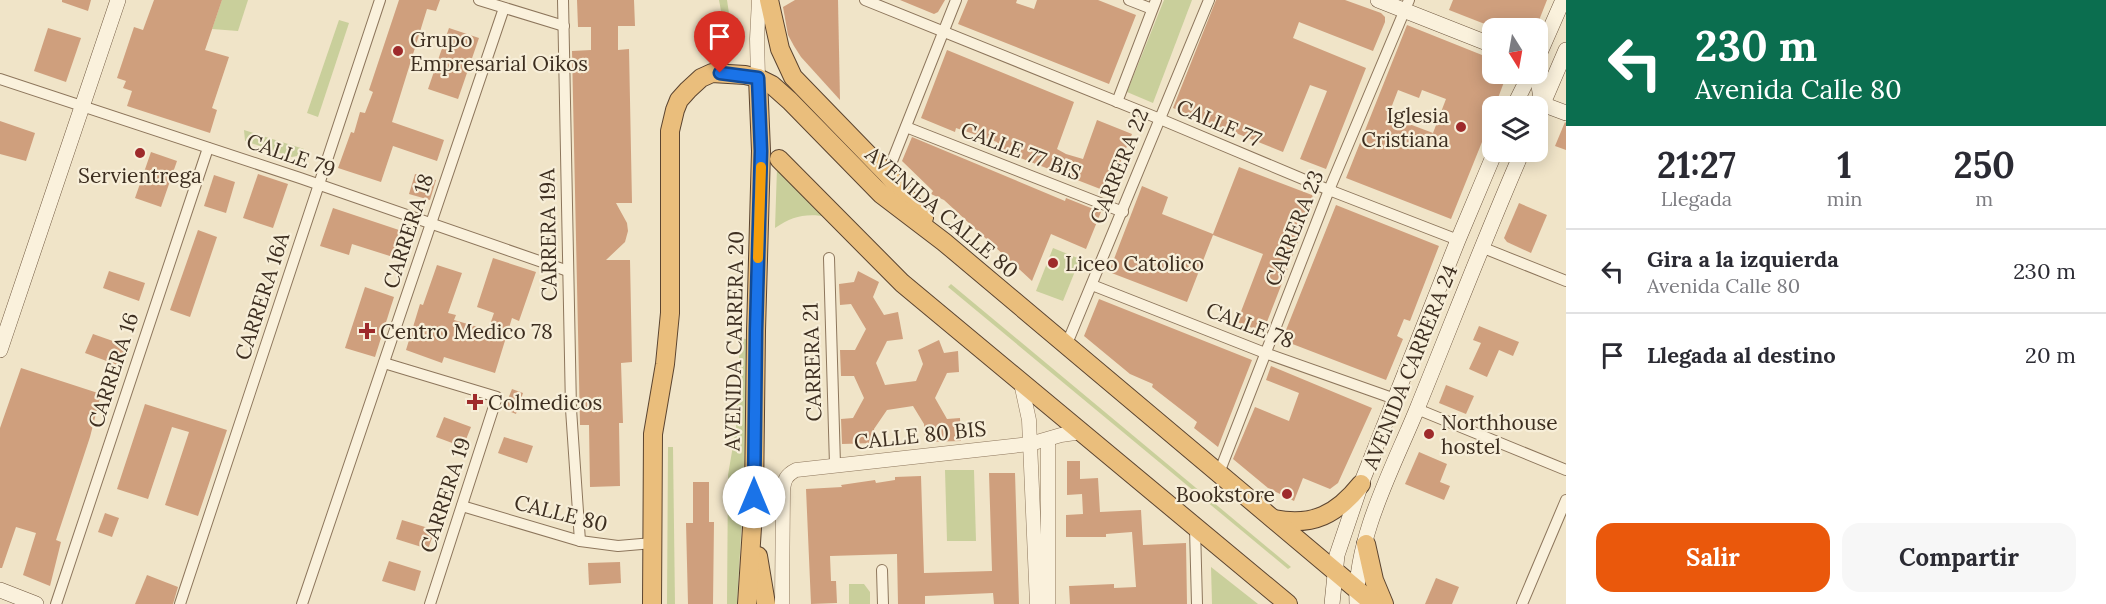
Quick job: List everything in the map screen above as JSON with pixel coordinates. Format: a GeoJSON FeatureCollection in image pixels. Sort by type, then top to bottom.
{"type":"FeatureCollection","features":[{"type":"Feature","properties":{"kind":"highway"},"geometry":{"type":"LineString","coordinates":[[769,0],[780,49],[793,77],[887,174],[944,243]]}},
{"type":"Feature","properties":{"kind":"highway","name":"AVENIDA CALLE 80"},"geometry":{"type":"LineString","coordinates":[[652,543],[653,434],[665,364],[670,313],[669,151],[672,120],[679,100],[694,83],[706,75],[729,73],[758,78],[783,94],[881,194],[944,243],[1274,519],[1334,572],[1357,597],[1374,604]]}},
{"type":"Feature","properties":{"kind":"highway","name":"AVENIDA CARRERA 20"},"geometry":{"type":"LineString","coordinates":[[747,604],[754,524],[761,151],[758,78]]}},
{"type":"Feature","properties":{"kind":"highway"},"geometry":{"type":"LineString","coordinates":[[779,159],[902,283],[1288,604]]}},
{"type":"Feature","properties":{"kind":"highway"},"geometry":{"type":"LineString","coordinates":[[1274,519],[1294,522],[1317,518],[1342,505],[1361,484]]}},
{"type":"Feature","properties":{"kind":"highway"},"geometry":{"type":"LineString","coordinates":[[754,524],[766,604]]}},
{"type":"Feature","properties":{"kind":"highway"},"geometry":{"type":"LineString","coordinates":[[652,543],[652,600]]}},
{"type":"Feature","properties":{"kind":"highway"},"geometry":{"type":"LineString","coordinates":[[1365,544],[1374,580],[1384,604]]}},
{"type":"Feature","properties":{"kind":"main road"},"geometry":{"type":"LineString","coordinates":[[0,350],[118,0]]}},
{"type":"Feature","properties":{"kind":"main road"},"geometry":{"type":"LineString","coordinates":[[1378,0],[1406,5],[1482,40]]}},
{"type":"Feature","properties":{"kind":"main road"},"geometry":{"type":"LineString","coordinates":[[1548,34],[1563,0]]}},
{"type":"Feature","properties":{"kind":"main road"},"geometry":{"type":"LineString","coordinates":[[1546,96],[1566,50]]}},
{"type":"Feature","properties":{"kind":"main road"},"geometry":{"type":"LineString","coordinates":[[1548,67],[1557,70]]}},
{"type":"Feature","properties":{"kind":"main road"},"geometry":{"type":"LineString","coordinates":[[1548,110],[1566,113]]}},
{"type":"Feature","properties":{"kind":"main road","name":"AVENIDA CARRERA 24"},"geometry":{"type":"LineString","coordinates":[[1332,604],[1334,572],[1341,541],[1361,484],[1491,162]]}},
{"type":"Feature","properties":{"kind":"main road","name":"AVENIDA CARRERA 24"},"geometry":{"type":"LineString","coordinates":[[1357,597],[1365,544],[1381,497],[1481,247],[1518,162]]}},
{"type":"Feature","properties":{"kind":"main road"},"geometry":{"type":"LineString","coordinates":[[0,590],[36,604]]}},
{"type":"Feature","properties":{"kind":"street","name":"CARRERA 16A"},"geometry":{"type":"LineString","coordinates":[[180,604],[380,0]]}},
{"type":"Feature","properties":{"kind":"street"},"geometry":{"type":"LineString","coordinates":[[479,0],[564,26]]}},
{"type":"Feature","properties":{"kind":"street","name":"CARRERA 19A"},"geometry":{"type":"LineString","coordinates":[[563,0],[571,409],[580,541]]}},
{"type":"Feature","properties":{"kind":"street"},"geometry":{"type":"LineString","coordinates":[[758,78],[759,0]]}},
{"type":"Feature","properties":{"kind":"street","name":"CALLE 77"},"geometry":{"type":"LineString","coordinates":[[865,0],[1329,190],[1458,240]]}},
{"type":"Feature","properties":{"kind":"street"},"geometry":{"type":"LineString","coordinates":[[887,174],[956,0]]}},
{"type":"Feature","properties":{"kind":"street"},"geometry":{"type":"LineString","coordinates":[[1117,102],[1154,4],[1129,0]]}},
{"type":"Feature","properties":{"kind":"street","name":"CARRERA 22"},"geometry":{"type":"LineString","coordinates":[[1066,346],[1209,0]]}},
{"type":"Feature","properties":{"kind":"street","name":"CARRERA 23"},"geometry":{"type":"LineString","coordinates":[[1219,473],[1329,190],[1406,5]]}},
{"type":"Feature","properties":{"kind":"street","name":"CARRERA 18"},"geometry":{"type":"LineString","coordinates":[[302,604],[504,8]]}},
{"type":"Feature","properties":{"kind":"street","name":"CALLE 79"},"geometry":{"type":"LineString","coordinates":[[0,80],[319,185],[568,271]]}},
{"type":"Feature","properties":{"kind":"street","name":"CALLE 77 BIS"},"geometry":{"type":"LineString","coordinates":[[906,127],[1123,212]]}},
{"type":"Feature","properties":{"kind":"street","name":"CARRERA 16"},"geometry":{"type":"LineString","coordinates":[[56,604],[208,148]]}},
{"type":"Feature","properties":{"kind":"street"},"geometry":{"type":"LineString","coordinates":[[1481,247],[1566,281]]}},
{"type":"Feature","properties":{"kind":"street","name":"CARRERA 21"},"geometry":{"type":"LineString","coordinates":[[829,258],[835,465]]}},
{"type":"Feature","properties":{"kind":"street","name":"CALLE 78"},"geometry":{"type":"LineString","coordinates":[[1092,285],[1265,353],[1395,399]]}},
{"type":"Feature","properties":{"kind":"street","name":"CARRERA 19"},"geometry":{"type":"LineString","coordinates":[[384,363],[497,397],[430,604]]}},
{"type":"Feature","properties":{"kind":"street"},"geometry":{"type":"LineString","coordinates":[[1021,383],[1028,411],[1037,604]]}},
{"type":"Feature","properties":{"kind":"street"},"geometry":{"type":"LineString","coordinates":[[1417,409],[1566,470]]}},
{"type":"Feature","properties":{"kind":"street"},"geometry":{"type":"LineString","coordinates":[[1048,604],[1048,440],[1061,435],[1082,432]]}},
{"type":"Feature","properties":{"kind":"street","name":"CALLE 80 BIS"},"geometry":{"type":"LineString","coordinates":[[782,604],[783,491],[786,477],[796,470],[1030,444],[1048,440]]}},
{"type":"Feature","properties":{"kind":"street"},"geometry":{"type":"LineString","coordinates":[[1522,604],[1566,500]]}},
{"type":"Feature","properties":{"kind":"street","name":"CALLE 80"},"geometry":{"type":"LineString","coordinates":[[462,506],[580,541],[618,546],[652,543]]}},
{"type":"Feature","properties":{"kind":"street"},"geometry":{"type":"LineString","coordinates":[[1195,528],[1197,604]]}},
{"type":"Feature","properties":{"kind":"street"},"geometry":{"type":"LineString","coordinates":[[882,570],[883,604]]}},
{"type":"Feature","properties":{"kind":"green space"},"geometry":{"type":"Polygon","coordinates":[[[222,0],[248,0],[238,31],[212,29],[222,0]]]}},
{"type":"Feature","properties":{"kind":"green space"},"geometry":{"type":"Polygon","coordinates":[[[719,0],[727,0],[734,47],[721,50],[716,36],[725,33],[719,0]]]}},
{"type":"Feature","properties":{"kind":"green space"},"geometry":{"type":"Polygon","coordinates":[[[1164,0],[1192,0],[1153,103],[1127,92],[1164,0]]]}},
{"type":"Feature","properties":{"kind":"green space"},"geometry":{"type":"Polygon","coordinates":[[[339,20],[349,23],[318,117],[307,113],[339,20]]]}},
{"type":"Feature","properties":{"kind":"green space"},"geometry":{"type":"Polygon","coordinates":[[[244,130],[304,149],[301,155],[292,157],[245,141],[244,130]]]}},
{"type":"Feature","properties":{"kind":"green space"},"geometry":{"type":"Polygon","coordinates":[[[777,168],[828,217],[800,216],[775,228],[777,168]]]}},
{"type":"Feature","properties":{"kind":"green space"},"geometry":{"type":"Polygon","coordinates":[[[1053,248],[1080,259],[1063,301],[1036,291],[1053,248]]]}},
{"type":"Feature","properties":{"kind":"green space"},"geometry":{"type":"Polygon","coordinates":[[[951,284],[1291,567],[1288,569],[948,287],[951,284]]]}},
{"type":"Feature","properties":{"kind":"green space"},"geometry":{"type":"Polygon","coordinates":[[[740,338],[746,339],[748,416],[737,604],[727,604],[728,475],[736,428],[740,338]]]}},
{"type":"Feature","properties":{"kind":"green space"},"geometry":{"type":"Polygon","coordinates":[[[668,447],[673,447],[675,604],[667,604],[668,447]]]}},
{"type":"Feature","properties":{"kind":"green space"},"geometry":{"type":"Polygon","coordinates":[[[945,470],[974,470],[976,541],[947,541],[945,470]]]}},
{"type":"Feature","properties":{"kind":"green space"},"geometry":{"type":"Polygon","coordinates":[[[1211,567],[1258,604],[1212,604],[1211,567]]]}},
{"type":"Feature","properties":{"kind":"green space"},"geometry":{"type":"Polygon","coordinates":[[[849,584],[864,584],[870,592],[870,604],[849,604],[849,584]]]}},
{"type":"Feature","properties":{"kind":"building"},"geometry":{"type":"Polygon","coordinates":[[[62,0],[91,0],[88,11],[62,2],[62,0]]]}},
{"type":"Feature","properties":{"kind":"building"},"geometry":{"type":"Polygon","coordinates":[[[154,0],[222,0],[205,50],[229,57],[212,108],[217,110],[210,133],[127,106],[132,91],[123,88],[126,81],[117,78],[134,27],[143,30],[154,0]]]}},
{"type":"Feature","properties":{"kind":"building"},"geometry":{"type":"Polygon","coordinates":[[[399,0],[440,0],[436,11],[427,9],[392,122],[444,140],[437,161],[393,146],[381,182],[338,168],[351,132],[354,133],[360,112],[365,113],[373,92],[369,90],[399,0]]]}},
{"type":"Feature","properties":{"kind":"building"},"geometry":{"type":"Polygon","coordinates":[[[577,0],[634,0],[635,26],[618,26],[618,50],[629,49],[632,203],[616,203],[627,223],[628,231],[625,242],[606,260],[630,260],[632,362],[621,363],[623,423],[619,423],[620,486],[590,487],[589,425],[580,425],[572,51],[591,50],[591,27],[578,27],[577,0]]]}},
{"type":"Feature","properties":{"kind":"building"},"geometry":{"type":"Polygon","coordinates":[[[795,0],[838,0],[840,100],[801,57],[788,35],[783,7],[795,0]]]}},
{"type":"Feature","properties":{"kind":"building"},"geometry":{"type":"Polygon","coordinates":[[[900,0],[945,0],[938,12],[934,14],[900,0]]]}},
{"type":"Feature","properties":{"kind":"building"},"geometry":{"type":"Polygon","coordinates":[[[968,0],[1017,0],[1016,3],[1034,9],[1037,0],[1098,0],[1136,15],[1109,84],[958,24],[968,0]]]}},
{"type":"Feature","properties":{"kind":"building"},"geometry":{"type":"Polygon","coordinates":[[[1216,0],[1345,0],[1381,13],[1385,17],[1373,51],[1299,22],[1293,38],[1366,68],[1326,169],[1300,159],[1327,91],[1310,85],[1283,152],[1173,108],[1216,0]]]}},
{"type":"Feature","properties":{"kind":"building"},"geometry":{"type":"Polygon","coordinates":[[[1453,0],[1547,0],[1540,18],[1482,18],[1482,23],[1449,10],[1453,0]]]}},
{"type":"Feature","properties":{"kind":"building"},"geometry":{"type":"Polygon","coordinates":[[[1407,25],[1482,55],[1482,84],[1503,84],[1499,96],[1482,96],[1482,142],[1451,219],[1346,178],[1407,25]],[[1398,90],[1388,116],[1433,133],[1446,99],[1422,90],[1419,98],[1398,90]]]}},
{"type":"Feature","properties":{"kind":"building"},"geometry":{"type":"Polygon","coordinates":[[[48,28],[81,38],[66,82],[34,71],[48,28]]]}},
{"type":"Feature","properties":{"kind":"building"},"geometry":{"type":"Polygon","coordinates":[[[449,28],[479,38],[458,99],[428,89],[449,28]]]}},
{"type":"Feature","properties":{"kind":"building"},"geometry":{"type":"Polygon","coordinates":[[[947,50],[1074,102],[1057,149],[1066,154],[1083,159],[1097,120],[1132,134],[1108,192],[995,148],[997,142],[956,128],[955,132],[921,118],[947,50]]]}},
{"type":"Feature","properties":{"kind":"building"},"geometry":{"type":"Polygon","coordinates":[[[0,121],[35,133],[26,161],[0,154],[0,121]]]}},
{"type":"Feature","properties":{"kind":"building"},"geometry":{"type":"Polygon","coordinates":[[[1566,123],[1566,150],[1555,146],[1566,123]]]}},
{"type":"Feature","properties":{"kind":"building"},"geometry":{"type":"Polygon","coordinates":[[[912,137],[1065,201],[1066,198],[1101,212],[1086,249],[1051,234],[1032,281],[944,200],[931,194],[933,191],[902,161],[912,137]]]}},
{"type":"Feature","properties":{"kind":"building"},"geometry":{"type":"Polygon","coordinates":[[[151,152],[177,161],[161,207],[135,198],[151,152]]]}},
{"type":"Feature","properties":{"kind":"building"},"geometry":{"type":"Polygon","coordinates":[[[1239,167],[1312,195],[1314,201],[1263,332],[1237,322],[1263,254],[1213,235],[1187,302],[1109,272],[1142,186],[1168,197],[1162,214],[1213,234],[1239,167]]]}},
{"type":"Feature","properties":{"kind":"building"},"geometry":{"type":"Polygon","coordinates":[[[258,174],[288,184],[273,228],[243,218],[258,174]]]}},
{"type":"Feature","properties":{"kind":"building"},"geometry":{"type":"Polygon","coordinates":[[[415,174],[436,180],[430,200],[409,194],[415,174]]]}},
{"type":"Feature","properties":{"kind":"building"},"geometry":{"type":"Polygon","coordinates":[[[214,175],[235,182],[226,213],[204,206],[214,175]]]}},
{"type":"Feature","properties":{"kind":"building"},"geometry":{"type":"Polygon","coordinates":[[[1519,203],[1547,215],[1531,253],[1507,242],[1504,238],[1519,203]]]}},
{"type":"Feature","properties":{"kind":"building"},"geometry":{"type":"Polygon","coordinates":[[[1336,205],[1439,246],[1410,321],[1404,319],[1397,336],[1403,339],[1386,380],[1282,340],[1336,205]]]}},
{"type":"Feature","properties":{"kind":"building"},"geometry":{"type":"Polygon","coordinates":[[[333,208],[402,231],[393,257],[352,244],[349,255],[320,246],[333,208]]]}},
{"type":"Feature","properties":{"kind":"building"},"geometry":{"type":"Polygon","coordinates":[[[198,230],[217,237],[190,317],[170,310],[198,230]]]}},
{"type":"Feature","properties":{"kind":"building"},"geometry":{"type":"Polygon","coordinates":[[[493,258],[536,272],[519,321],[512,318],[495,373],[444,357],[442,363],[406,350],[420,304],[423,305],[437,265],[462,273],[448,313],[456,315],[454,320],[488,330],[494,313],[477,307],[493,258]]]}},
{"type":"Feature","properties":{"kind":"building"},"geometry":{"type":"Polygon","coordinates":[[[109,271],[145,283],[139,301],[103,288],[109,271]]]}},
{"type":"Feature","properties":{"kind":"building"},"geometry":{"type":"Polygon","coordinates":[[[858,271],[879,282],[873,297],[884,315],[898,312],[903,339],[887,341],[876,363],[885,385],[916,381],[923,364],[918,350],[939,340],[944,353],[958,351],[959,372],[947,373],[935,398],[947,419],[960,418],[961,441],[925,442],[924,424],[913,406],[887,410],[874,429],[875,443],[842,444],[841,419],[853,418],[864,398],[854,376],[841,376],[840,350],[855,350],[866,329],[851,304],[840,305],[839,284],[854,282],[858,271]]]}},
{"type":"Feature","properties":{"kind":"building","name":"Centro Medico 78"},"geometry":{"type":"Polygon","coordinates":[[[365,287],[394,297],[375,357],[345,348],[365,287]]]}},
{"type":"Feature","properties":{"kind":"building"},"geometry":{"type":"Polygon","coordinates":[[[1099,299],[1252,360],[1218,447],[1194,428],[1197,422],[1152,387],[1153,384],[1130,374],[1084,336],[1099,299]]]}},
{"type":"Feature","properties":{"kind":"building"},"geometry":{"type":"Polygon","coordinates":[[[1479,326],[1519,342],[1513,356],[1499,350],[1487,377],[1469,369],[1481,343],[1473,340],[1479,326]]]}},
{"type":"Feature","properties":{"kind":"building"},"geometry":{"type":"Polygon","coordinates":[[[93,334],[127,346],[120,366],[85,353],[93,334]]]}},
{"type":"Feature","properties":{"kind":"building"},"geometry":{"type":"Polygon","coordinates":[[[1271,366],[1372,408],[1338,483],[1330,489],[1303,478],[1294,501],[1268,488],[1233,459],[1255,407],[1289,421],[1299,393],[1266,380],[1271,366]]]}},
{"type":"Feature","properties":{"kind":"building"},"geometry":{"type":"Polygon","coordinates":[[[21,368],[101,394],[90,437],[56,540],[61,542],[50,586],[23,575],[36,533],[16,527],[2,568],[0,568],[0,428],[21,368]]]}},
{"type":"Feature","properties":{"kind":"building"},"geometry":{"type":"Polygon","coordinates":[[[1446,385],[1474,396],[1466,414],[1439,403],[1446,385]]]}},
{"type":"Feature","properties":{"kind":"building"},"geometry":{"type":"Polygon","coordinates":[[[512,389],[523,393],[516,414],[504,409],[512,389]]]}},
{"type":"Feature","properties":{"kind":"building"},"geometry":{"type":"Polygon","coordinates":[[[145,404],[227,430],[198,516],[165,505],[189,432],[172,427],[148,499],[117,489],[145,404]]]}},
{"type":"Feature","properties":{"kind":"building"},"geometry":{"type":"Polygon","coordinates":[[[444,417],[471,427],[463,447],[436,437],[444,417]]]}},
{"type":"Feature","properties":{"kind":"building"},"geometry":{"type":"Polygon","coordinates":[[[504,437],[533,446],[527,463],[498,453],[504,437]]]}},
{"type":"Feature","properties":{"kind":"building"},"geometry":{"type":"Polygon","coordinates":[[[1419,452],[1447,464],[1440,482],[1450,486],[1444,500],[1405,484],[1419,452]]]}},
{"type":"Feature","properties":{"kind":"building"},"geometry":{"type":"Polygon","coordinates":[[[1067,461],[1080,461],[1080,479],[1098,478],[1100,512],[1141,510],[1143,545],[1186,543],[1187,604],[1070,604],[1069,586],[1114,584],[1114,588],[1136,587],[1132,532],[1106,534],[1106,537],[1066,537],[1066,515],[1083,514],[1082,494],[1067,495],[1067,461]]]}},
{"type":"Feature","properties":{"kind":"building"},"geometry":{"type":"Polygon","coordinates":[[[989,473],[1015,473],[1019,604],[994,604],[993,593],[925,596],[925,604],[898,604],[897,554],[830,556],[831,581],[836,581],[837,603],[811,604],[806,489],[842,487],[841,485],[875,480],[876,483],[895,480],[895,477],[921,476],[924,573],[992,571],[989,473]]]}},
{"type":"Feature","properties":{"kind":"building"},"geometry":{"type":"Polygon","coordinates":[[[693,482],[709,482],[709,522],[714,522],[713,604],[688,604],[686,523],[693,523],[693,482]]]}},
{"type":"Feature","properties":{"kind":"building"},"geometry":{"type":"Polygon","coordinates":[[[105,513],[119,518],[112,537],[98,532],[105,513]]]}},
{"type":"Feature","properties":{"kind":"building"},"geometry":{"type":"Polygon","coordinates":[[[402,520],[435,530],[428,549],[396,539],[402,520]]]}},
{"type":"Feature","properties":{"kind":"building"},"geometry":{"type":"Polygon","coordinates":[[[389,561],[421,571],[415,591],[382,581],[389,561]]]}},
{"type":"Feature","properties":{"kind":"building"},"geometry":{"type":"Polygon","coordinates":[[[620,562],[621,583],[589,585],[588,563],[620,562]]]}},
{"type":"Feature","properties":{"kind":"building"},"geometry":{"type":"Polygon","coordinates":[[[147,575],[178,587],[173,604],[135,604],[147,575]]]}},
{"type":"Feature","properties":{"kind":"building"},"geometry":{"type":"Polygon","coordinates":[[[1436,578],[1459,587],[1452,604],[1425,604],[1436,578]]]}},
{"type":"Feature","properties":{"kind":"slow traffic"},"geometry":{"type":"LineString","coordinates":[[758,258],[761,167]]}},
{"type":"Feature","properties":{"kind":"place","name":"Grupo Empresarial Oikos"},"geometry":{"type":"Point","coordinates":[398,51]}},
{"type":"Feature","properties":{"kind":"place","name":"Iglesia Cristiana"},"geometry":{"type":"Point","coordinates":[1461,127]}},
{"type":"Feature","properties":{"kind":"place","name":"Servientrega"},"geometry":{"type":"Point","coordinates":[140,153]}},
{"type":"Feature","properties":{"kind":"place","name":"Liceo Catolico"},"geometry":{"type":"Point","coordinates":[1053,263]}},
{"type":"Feature","properties":{"kind":"place","name":"Centro Medico 78"},"geometry":{"type":"Point","coordinates":[367,331]}},
{"type":"Feature","properties":{"kind":"place","name":"Colmedicos"},"geometry":{"type":"Point","coordinates":[475,402]}},
{"type":"Feature","properties":{"kind":"place","name":"Northhouse hostel"},"geometry":{"type":"Point","coordinates":[1429,434]}},
{"type":"Feature","properties":{"kind":"place","name":"Bookstore"},"geometry":{"type":"Point","coordinates":[1287,494]}},
{"type":"Feature","properties":{"kind":"route"},"geometry":{"type":"LineString","coordinates":[[720,73],[758,78],[761,151],[754,497]]}}]}
